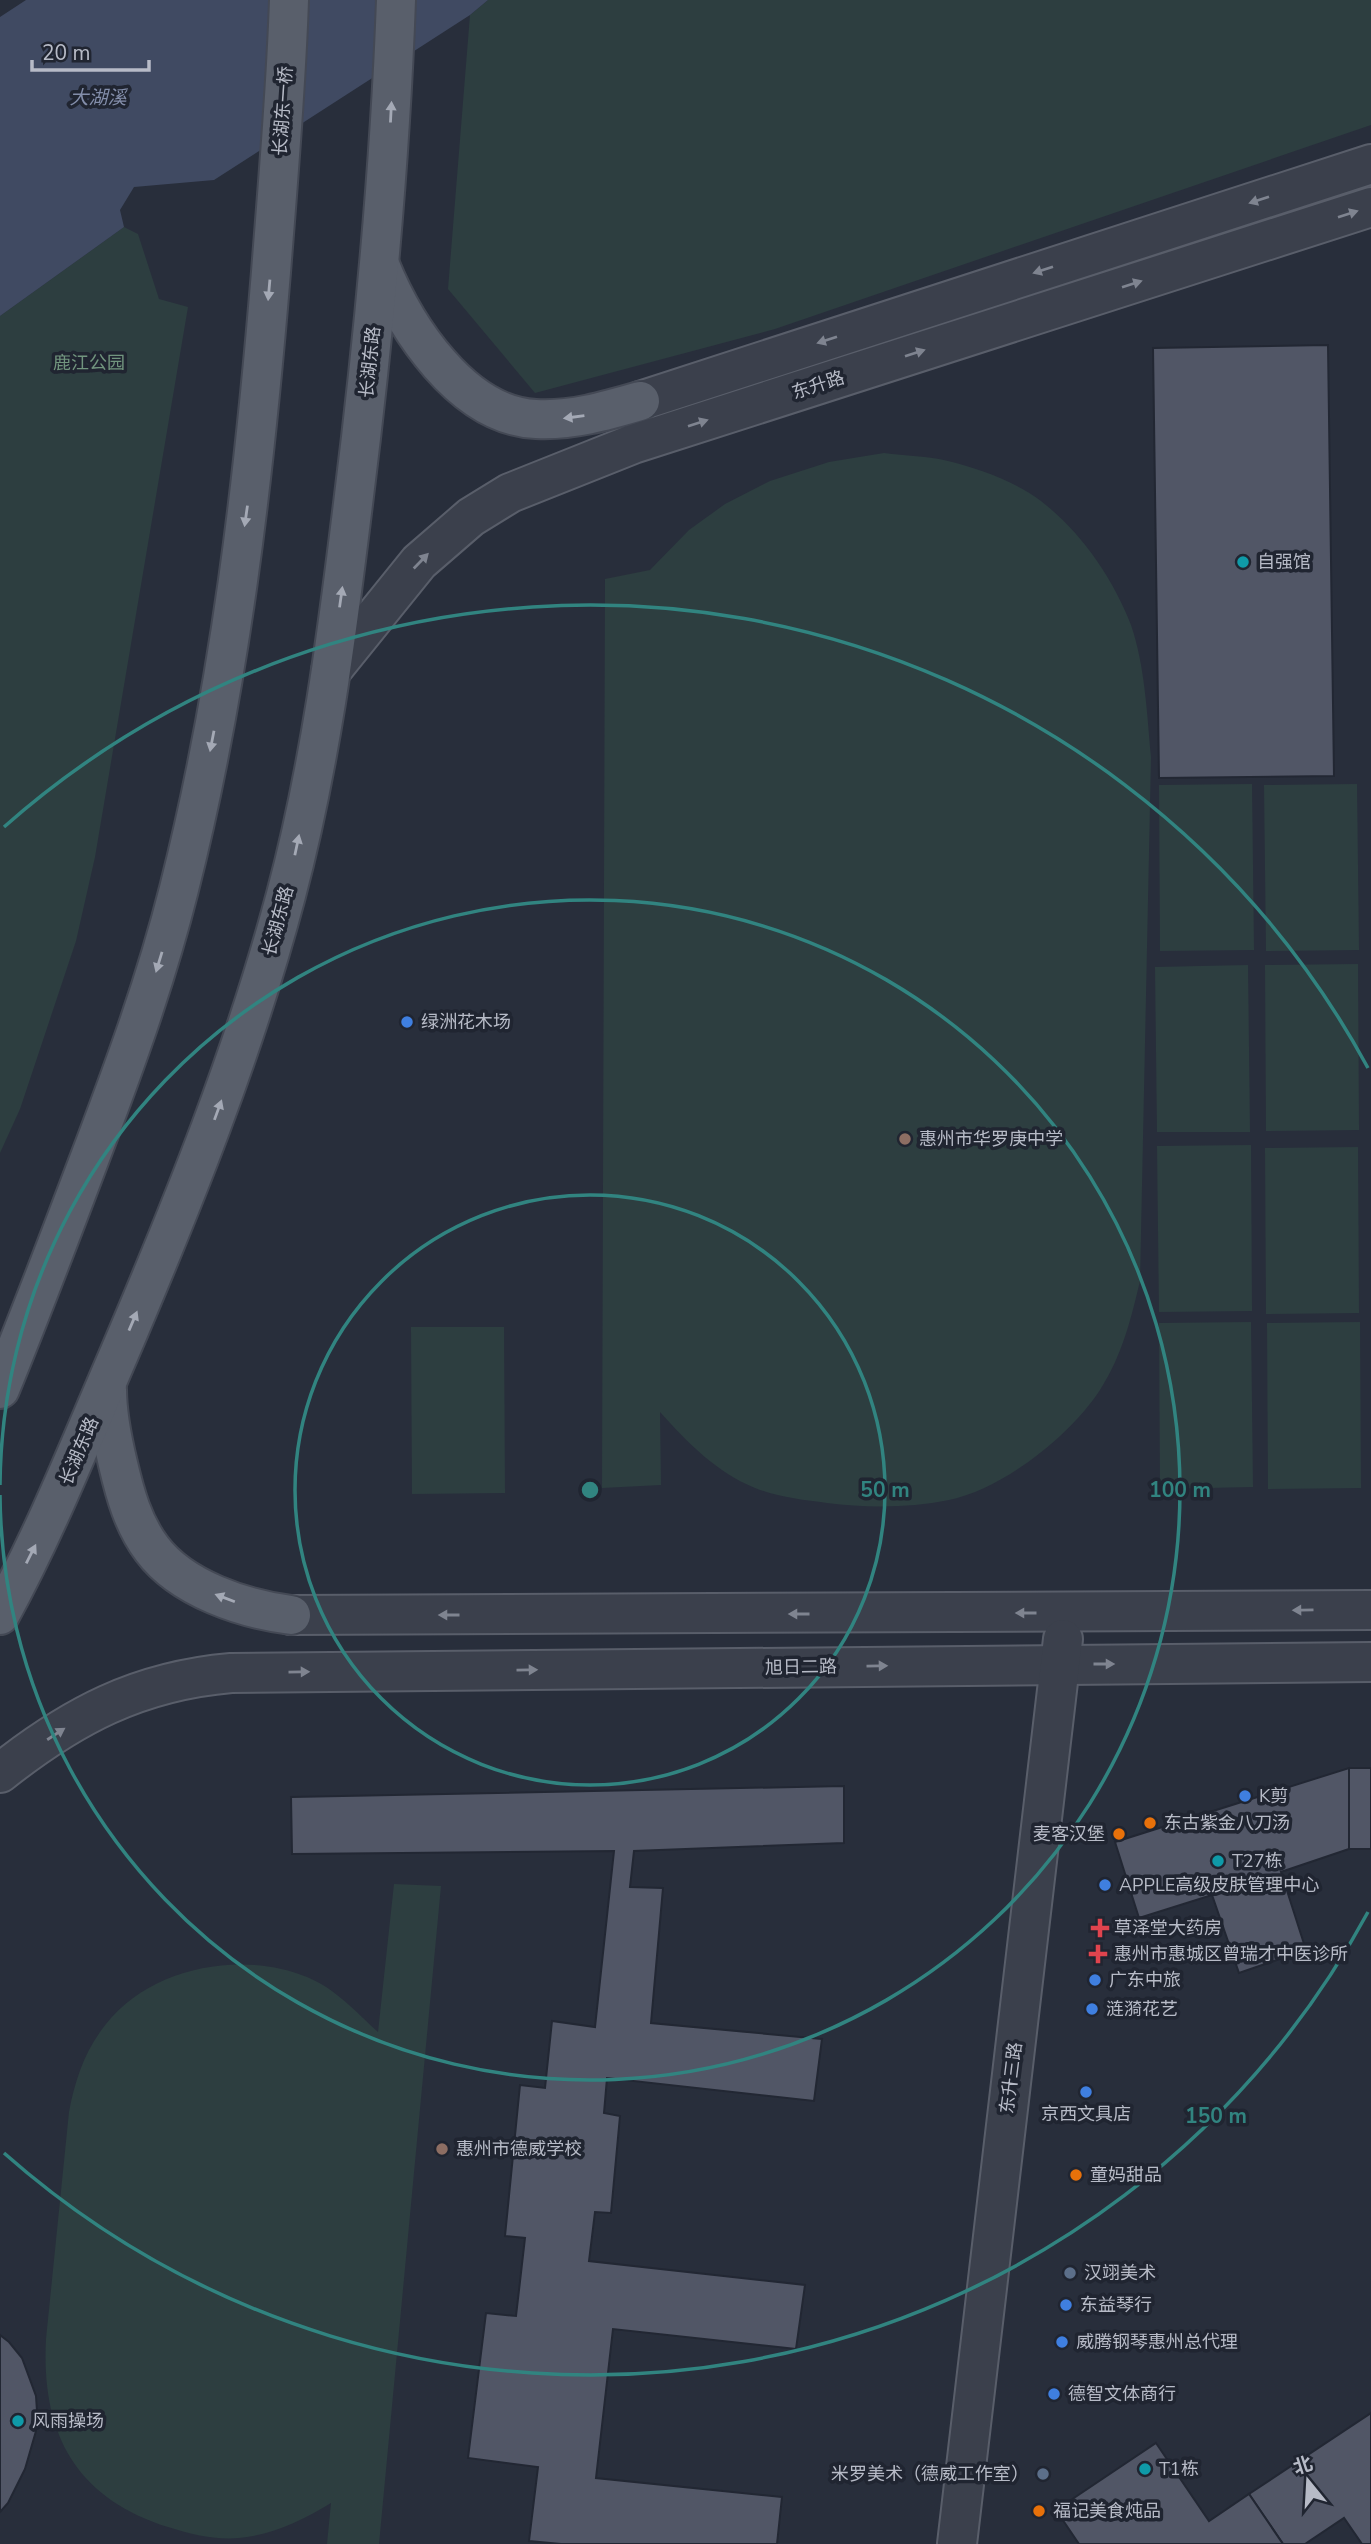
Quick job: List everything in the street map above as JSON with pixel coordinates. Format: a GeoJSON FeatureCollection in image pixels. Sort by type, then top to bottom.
{"type":"FeatureCollection","features":[{"type":"Feature","properties":{"kind":"main road","name":"长湖东一桥"},"geometry":{"type":"LineString","coordinates":[[0,1389],[120,1080],[144,1011],[182,876],[212,740],[246,518],[264,362],[285,105],[289,0]]}},
{"type":"Feature","properties":{"kind":"main road","name":"长湖东路"},"geometry":{"type":"LineString","coordinates":[[0,1615],[49,1520],[212,1128],[253,1012],[288,890],[331,671],[366,400],[388,181],[396,0]]}},
{"type":"Feature","properties":{"kind":"main road"},"geometry":{"type":"LineString","coordinates":[[380,265],[396,299],[422,342],[456,380],[489,406],[519,417],[551,419],[590,414],[640,401]]}},
{"type":"Feature","properties":{"kind":"main road"},"geometry":{"type":"LineString","coordinates":[[106,1384],[110,1430],[125,1492],[137,1524],[153,1549],[179,1573],[208,1592],[254,1609],[291,1615]]}},
{"type":"Feature","properties":{"kind":"street"},"geometry":{"type":"LineString","coordinates":[[640,401],[1371,164]]}},
{"type":"Feature","properties":{"kind":"street","name":"东升路"},"geometry":{"type":"LineString","coordinates":[[331,671],[419,562],[471,517],[510,493],[647,440],[1371,206]]}},
{"type":"Feature","properties":{"kind":"street"},"geometry":{"type":"LineString","coordinates":[[291,1615],[1371,1610]]}},
{"type":"Feature","properties":{"kind":"street","name":"东升三路"},"geometry":{"type":"LineString","coordinates":[[957,2544],[1065,1613]]}},
{"type":"Feature","properties":{"kind":"street","name":"旭日二路"},"geometry":{"type":"LineString","coordinates":[[0,1773],[56,1733],[120,1699],[167,1682],[231,1673],[1371,1662]]}},
{"type":"Feature","properties":{"kind":"green space"},"geometry":{"type":"Polygon","coordinates":[[[488,0],[1371,0],[1371,125],[775,329],[535,393],[448,289],[470,15],[488,0]]]}},
{"type":"Feature","properties":{"kind":"green space","name":"鹿江公园"},"geometry":{"type":"Polygon","coordinates":[[[124,227],[138,234],[159,299],[188,307],[95,857],[76,941],[20,1109],[0,1153],[0,316],[124,227]]]}},
{"type":"Feature","properties":{"kind":"green space"},"geometry":{"type":"Polygon","coordinates":[[[884,453],[940,459],[971,468],[1009,482],[1041,501],[1082,541],[1105,573],[1124,607],[1136,641],[1145,690],[1151,757],[1140,1281],[1133,1309],[1125,1337],[1108,1377],[1087,1407],[1034,1458],[991,1485],[970,1494],[934,1503],[873,1506],[842,1505],[772,1494],[741,1481],[715,1465],[660,1412],[661,1485],[602,1488],[605,579],[650,570],[689,530],[725,504],[770,481],[829,462],[884,453]]]}},
{"type":"Feature","properties":{"kind":"green space"},"geometry":{"type":"Polygon","coordinates":[[[1252,784],[1254,950],[1160,951],[1159,785],[1252,784]]]}},
{"type":"Feature","properties":{"kind":"green space"},"geometry":{"type":"Polygon","coordinates":[[[1357,784],[1359,950],[1266,951],[1264,785],[1357,784]]]}},
{"type":"Feature","properties":{"kind":"green space"},"geometry":{"type":"Polygon","coordinates":[[[1358,964],[1359,1130],[1266,1131],[1265,965],[1358,964]]]}},
{"type":"Feature","properties":{"kind":"green space"},"geometry":{"type":"Polygon","coordinates":[[[1248,965],[1250,1132],[1157,1132],[1155,967],[1248,965]]]}},
{"type":"Feature","properties":{"kind":"green space"},"geometry":{"type":"Polygon","coordinates":[[[1251,1145],[1252,1311],[1159,1312],[1157,1146],[1251,1145]]]}},
{"type":"Feature","properties":{"kind":"green space"},"geometry":{"type":"Polygon","coordinates":[[[1358,1147],[1359,1313],[1266,1314],[1265,1148],[1358,1147]]]}},
{"type":"Feature","properties":{"kind":"green space"},"geometry":{"type":"Polygon","coordinates":[[[1251,1322],[1253,1487],[1160,1489],[1159,1323],[1251,1322]]]}},
{"type":"Feature","properties":{"kind":"green space"},"geometry":{"type":"Polygon","coordinates":[[[1360,1322],[1361,1488],[1268,1489],[1267,1323],[1360,1322]]]}},
{"type":"Feature","properties":{"kind":"green space"},"geometry":{"type":"Polygon","coordinates":[[[411,1327],[504,1327],[505,1493],[412,1494],[411,1327]]]}},
{"type":"Feature","properties":{"kind":"green space"},"geometry":{"type":"Polygon","coordinates":[[[394,1884],[441,1886],[379,2544],[327,2544],[331,2503],[283,2527],[242,2538],[210,2537],[168,2527],[109,2499],[88,2480],[71,2458],[58,2433],[50,2404],[46,2339],[69,2112],[74,2088],[99,2034],[125,2005],[147,1989],[172,1977],[199,1969],[254,1965],[307,1977],[336,1994],[378,2032],[394,1884]]]}},
{"type":"Feature","properties":{"kind":"water","name":"大湖溪"},"geometry":{"type":"Polygon","coordinates":[[[26,0],[488,0],[470,15],[214,180],[134,187],[120,210],[124,227],[0,316],[0,17],[26,0]]]}},
{"type":"Feature","properties":{"kind":"building","name":"自强馆"},"geometry":{"type":"Polygon","coordinates":[[[1328,345],[1334,776],[1159,778],[1153,348],[1328,345]]]}},
{"type":"Feature","properties":{"kind":"building","name":"T27栋"},"geometry":{"type":"Polygon","coordinates":[[[1349,1768],[1349,1849],[1281,1872],[1306,1950],[1239,1973],[1212,1895],[1139,1918],[1115,1842],[1349,1768]]]}},
{"type":"Feature","properties":{"kind":"building"},"geometry":{"type":"Polygon","coordinates":[[[1349,1768],[1371,1768],[1371,1849],[1349,1849],[1349,1768]]]}},
{"type":"Feature","properties":{"kind":"building"},"geometry":{"type":"Polygon","coordinates":[[[844,1786],[844,1843],[634,1851],[630,1887],[663,1888],[651,2023],[822,2039],[814,2101],[607,2078],[604,2113],[620,2116],[611,2213],[595,2212],[589,2261],[805,2285],[796,2349],[613,2329],[596,2478],[782,2497],[777,2544],[561,2544],[529,2541],[538,2467],[468,2458],[486,2313],[516,2316],[525,2238],[505,2236],[520,2085],[545,2088],[552,2021],[595,2027],[614,1851],[292,1854],[291,1797],[844,1786]]]}},
{"type":"Feature","properties":{"kind":"building","name":"风雨操场"},"geometry":{"type":"Polygon","coordinates":[[[0,2335],[22,2358],[36,2396],[37,2411],[36,2431],[25,2469],[8,2503],[0,2512],[0,2335]]]}},
{"type":"Feature","properties":{"kind":"building"},"geometry":{"type":"Polygon","coordinates":[[[1371,2413],[1371,2544],[1362,2544],[1344,2518],[1305,2544],[1283,2544],[1249,2494],[1371,2413]]]}},
{"type":"Feature","properties":{"kind":"building","name":"T1栋"},"geometry":{"type":"Polygon","coordinates":[[[1156,2443],[1209,2521],[1249,2494],[1283,2544],[1079,2544],[1056,2510],[1156,2443]]]}},
{"type":"Feature","properties":{"kind":"place","name":"自强馆"},"geometry":{"type":"Point","coordinates":[1243,562]}},
{"type":"Feature","properties":{"kind":"place","name":"绿洲花木场"},"geometry":{"type":"Point","coordinates":[407,1022]}},
{"type":"Feature","properties":{"kind":"place","name":"惠州市华罗庚中学"},"geometry":{"type":"Point","coordinates":[905,1139]}},
{"type":"Feature","properties":{"kind":"place","name":"K剪"},"geometry":{"type":"Point","coordinates":[1245,1796]}},
{"type":"Feature","properties":{"kind":"place","name":"东古紫金八刀汤"},"geometry":{"type":"Point","coordinates":[1150,1823]}},
{"type":"Feature","properties":{"kind":"place","name":"麦客汉堡"},"geometry":{"type":"Point","coordinates":[1119,1834]}},
{"type":"Feature","properties":{"kind":"place","name":"T27栋"},"geometry":{"type":"Point","coordinates":[1218,1861]}},
{"type":"Feature","properties":{"kind":"place","name":"APPLE高级皮肤管理中心"},"geometry":{"type":"Point","coordinates":[1105,1885]}},
{"type":"Feature","properties":{"kind":"place","name":"草泽堂大药房"},"geometry":{"type":"Point","coordinates":[1100,1928]}},
{"type":"Feature","properties":{"kind":"place","name":"惠州市惠城区曾瑞才中医诊所"},"geometry":{"type":"Point","coordinates":[1098,1954]}},
{"type":"Feature","properties":{"kind":"place","name":"广东中旅"},"geometry":{"type":"Point","coordinates":[1095,1980]}},
{"type":"Feature","properties":{"kind":"place","name":"涟漪花艺"},"geometry":{"type":"Point","coordinates":[1092,2009]}},
{"type":"Feature","properties":{"kind":"place","name":"京西文具店"},"geometry":{"type":"Point","coordinates":[1086,2092]}},
{"type":"Feature","properties":{"kind":"place","name":"惠州市德威学校"},"geometry":{"type":"Point","coordinates":[442,2149]}},
{"type":"Feature","properties":{"kind":"place","name":"童妈甜品"},"geometry":{"type":"Point","coordinates":[1076,2175]}},
{"type":"Feature","properties":{"kind":"place","name":"汉翊美术"},"geometry":{"type":"Point","coordinates":[1070,2273]}},
{"type":"Feature","properties":{"kind":"place","name":"东益琴行"},"geometry":{"type":"Point","coordinates":[1066,2305]}},
{"type":"Feature","properties":{"kind":"place","name":"威腾钢琴惠州总代理"},"geometry":{"type":"Point","coordinates":[1062,2342]}},
{"type":"Feature","properties":{"kind":"place","name":"德智文体商行"},"geometry":{"type":"Point","coordinates":[1054,2394]}},
{"type":"Feature","properties":{"kind":"place","name":"风雨操场"},"geometry":{"type":"Point","coordinates":[18,2421]}},
{"type":"Feature","properties":{"kind":"place","name":"T1栋"},"geometry":{"type":"Point","coordinates":[1145,2469]}},
{"type":"Feature","properties":{"kind":"place","name":"米罗美术（德威工作室）"},"geometry":{"type":"Point","coordinates":[1043,2474]}},
{"type":"Feature","properties":{"kind":"place","name":"福记美食炖品"},"geometry":{"type":"Point","coordinates":[1039,2511]}}]}
